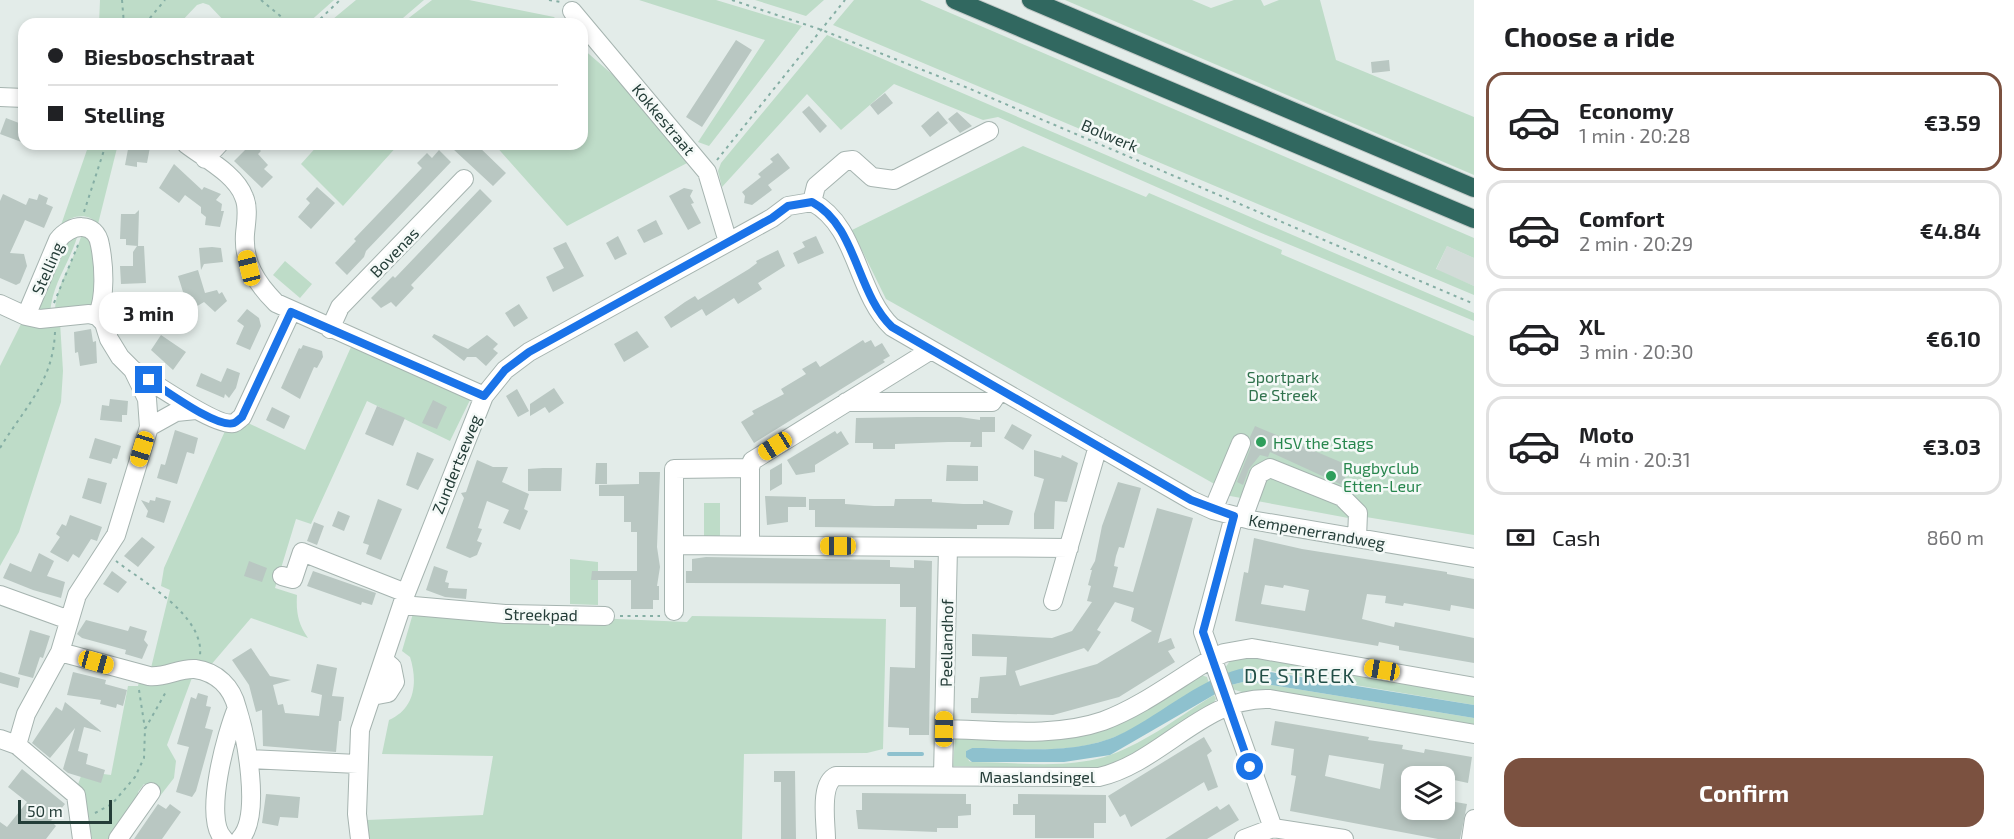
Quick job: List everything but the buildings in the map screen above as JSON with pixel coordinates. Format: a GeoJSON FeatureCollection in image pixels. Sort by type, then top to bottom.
{"type":"FeatureCollection","features":[{"type":"Feature","properties":{"kind":"highway"},"geometry":{"type":"LineString","coordinates":[[955,0],[1474,219]]}},
{"type":"Feature","properties":{"kind":"highway"},"geometry":{"type":"LineString","coordinates":[[1030,0],[1474,188]]}},
{"type":"Feature","properties":{"kind":"street","name":"Kokkestraat"},"geometry":{"type":"LineString","coordinates":[[572,11],[578,18]]}},
{"type":"Feature","properties":{"kind":"street","name":"Kokkestraat"},"geometry":{"type":"LineString","coordinates":[[588,30],[707,172],[728,242]]}},
{"type":"Feature","properties":{"kind":"street"},"geometry":{"type":"LineString","coordinates":[[0,97],[18,98]]}},
{"type":"Feature","properties":{"kind":"street"},"geometry":{"type":"LineString","coordinates":[[812,202],[816,186],[848,159],[857,162],[872,177],[894,180],[989,131]]}},
{"type":"Feature","properties":{"kind":"street"},"geometry":{"type":"LineString","coordinates":[[194,150],[236,183],[244,196],[247,213],[244,246],[249,268],[260,287],[276,303],[291,312],[484,396]]}},
{"type":"Feature","properties":{"kind":"street"},"geometry":{"type":"LineString","coordinates":[[205,159],[213,150]]}},
{"type":"Feature","properties":{"kind":"street","name":"Bovenas"},"geometry":{"type":"LineString","coordinates":[[330,328],[340,307],[464,179]]}},
{"type":"Feature","properties":{"kind":"street","name":"Zundertseweg"},"geometry":{"type":"LineString","coordinates":[[360,839],[358,764],[360,730],[404,599],[484,396],[505,370],[529,352],[772,218],[788,206],[812,202]]}},
{"type":"Feature","properties":{"kind":"street","name":"Kempenerrandweg"},"geometry":{"type":"LineString","coordinates":[[812,202],[833,217],[885,320],[1000,390],[1214,510],[1238,517],[1474,558]]}},
{"type":"Feature","properties":{"kind":"street"},"geometry":{"type":"LineString","coordinates":[[82,226],[96,234],[100,244],[103,305],[97,316],[104,323],[109,339],[120,357],[133,370],[196,410],[225,423],[234,423],[242,417],[291,312]]}},
{"type":"Feature","properties":{"kind":"street","name":"Stelling"},"geometry":{"type":"LineString","coordinates":[[26,316],[58,240],[65,230],[82,226]]}},
{"type":"Feature","properties":{"kind":"street","name":"Stelling"},"geometry":{"type":"LineString","coordinates":[[0,304],[26,316],[53,319],[88,314],[97,316]]}},
{"type":"Feature","properties":{"kind":"street"},"geometry":{"type":"LineString","coordinates":[[750,545],[750,468],[757,457],[931,350]]}},
{"type":"Feature","properties":{"kind":"street"},"geometry":{"type":"LineString","coordinates":[[82,839],[81,816],[76,795],[8,742],[60,652],[77,595],[116,535],[149,427],[147,399],[133,370]]}},
{"type":"Feature","properties":{"kind":"street"},"geometry":{"type":"LineString","coordinates":[[846,402],[992,402],[1000,390]]}},
{"type":"Feature","properties":{"kind":"street"},"geometry":{"type":"LineString","coordinates":[[149,427],[176,412],[196,410]]}},
{"type":"Feature","properties":{"kind":"street"},"geometry":{"type":"LineString","coordinates":[[1214,510],[1241,443]]}},
{"type":"Feature","properties":{"kind":"street"},"geometry":{"type":"LineString","coordinates":[[1053,601],[1098,446]]}},
{"type":"Feature","properties":{"kind":"street"},"geometry":{"type":"LineString","coordinates":[[674,611],[674,469],[750,468]]}},
{"type":"Feature","properties":{"kind":"street"},"geometry":{"type":"LineString","coordinates":[[1273,828],[1213,666],[1204,638],[1204,621],[1238,517],[1259,474],[1270,468],[1349,502],[1358,513],[1356,538]]}},
{"type":"Feature","properties":{"kind":"street"},"geometry":{"type":"LineString","coordinates":[[674,545],[1069,548]]}},
{"type":"Feature","properties":{"kind":"street","name":"Peellandhof"},"geometry":{"type":"LineString","coordinates":[[943,776],[948,547]]}},
{"type":"Feature","properties":{"kind":"street","name":"Streekpad"},"geometry":{"type":"LineString","coordinates":[[282,576],[293,579],[302,552],[404,599],[505,614],[605,616]]}},
{"type":"Feature","properties":{"kind":"street"},"geometry":{"type":"LineString","coordinates":[[0,595],[69,620]]}},
{"type":"Feature","properties":{"kind":"street"},"geometry":{"type":"LineString","coordinates":[[944,729],[1054,730],[1085,726],[1123,712],[1213,666],[1224,653],[1252,648],[1474,687]]}},
{"type":"Feature","properties":{"kind":"street"},"geometry":{"type":"LineString","coordinates":[[60,652],[158,677],[187,671],[225,682],[233,692],[250,759],[250,796],[246,833],[240,839]]}},
{"type":"Feature","properties":{"kind":"street","name":"Maaslandsingel"},"geometry":{"type":"LineString","coordinates":[[826,839],[826,789],[830,780],[840,775],[1089,778],[1109,775],[1126,768],[1226,700],[1270,699],[1474,734]]}},
{"type":"Feature","properties":{"kind":"street"},"geometry":{"type":"LineString","coordinates":[[224,839],[220,836],[216,817],[219,769],[228,731],[237,708]]}},
{"type":"Feature","properties":{"kind":"street"},"geometry":{"type":"LineString","coordinates":[[250,759],[358,764]]}},
{"type":"Feature","properties":{"kind":"street"},"geometry":{"type":"LineString","coordinates":[[118,839],[151,792]]}},
{"type":"Feature","properties":{"kind":"street"},"geometry":{"type":"LineString","coordinates":[[1471,839],[1474,819]]}},
{"type":"Feature","properties":{"kind":"street"},"geometry":{"type":"LineString","coordinates":[[1244,839],[1273,828],[1344,839]]}},
{"type":"Feature","properties":{"kind":"path"},"geometry":{"type":"LineString","coordinates":[[122,0],[124,18]]}},
{"type":"Feature","properties":{"kind":"path"},"geometry":{"type":"LineString","coordinates":[[149,18],[165,0]]}},
{"type":"Feature","properties":{"kind":"path"},"geometry":{"type":"LineString","coordinates":[[261,0],[283,18]]}},
{"type":"Feature","properties":{"kind":"path"},"geometry":{"type":"LineString","coordinates":[[321,18],[340,0]]}},
{"type":"Feature","properties":{"kind":"path","name":"Bolwerk"},"geometry":{"type":"LineString","coordinates":[[732,0],[822,30],[968,88],[1474,304]]}},
{"type":"Feature","properties":{"kind":"path"},"geometry":{"type":"LineString","coordinates":[[707,172],[844,1]]}},
{"type":"Feature","properties":{"kind":"path"},"geometry":{"type":"LineString","coordinates":[[0,448],[29,408],[46,377],[54,343],[55,294],[74,255],[87,199],[104,150]]}},
{"type":"Feature","properties":{"kind":"path"},"geometry":{"type":"LineString","coordinates":[[106,553],[184,613],[197,633],[201,652],[145,729]]}},
{"type":"Feature","properties":{"kind":"path"},"geometry":{"type":"LineString","coordinates":[[605,616],[675,616],[674,611]]}},
{"type":"Feature","properties":{"kind":"path"},"geometry":{"type":"LineString","coordinates":[[81,816],[88,817],[112,804],[125,791],[144,758],[145,729],[139,690],[131,671]]}},
{"type":"Feature","properties":{"kind":"shaded area"},"geometry":{"type":"Polygon","coordinates":[[[1447,246],[1474,258],[1474,286],[1436,270],[1447,246]]]}},
{"type":"Feature","properties":{"kind":"green space"},"geometry":{"type":"Polygon","coordinates":[[[100,0],[334,0],[314,18],[221,18],[209,5],[203,3],[197,5],[185,18],[99,18],[100,0]]]}},
{"type":"Feature","properties":{"kind":"green space"},"geometry":{"type":"Polygon","coordinates":[[[356,0],[424,0],[403,18],[334,18],[356,0]]]}},
{"type":"Feature","properties":{"kind":"green space"},"geometry":{"type":"Polygon","coordinates":[[[432,0],[469,0],[555,18],[409,18],[432,0]]]}},
{"type":"Feature","properties":{"kind":"green space"},"geometry":{"type":"Polygon","coordinates":[[[639,0],[716,0],[802,26],[709,146],[698,142],[765,40],[639,0]]]}},
{"type":"Feature","properties":{"kind":"green space"},"geometry":{"type":"Polygon","coordinates":[[[755,0],[824,0],[806,16],[755,0]]]}},
{"type":"Feature","properties":{"kind":"green space"},"geometry":{"type":"Polygon","coordinates":[[[854,0],[920,0],[1474,238],[1474,258],[1447,246],[1436,269],[1474,286],[1474,295],[833,25],[854,0]]]}},
{"type":"Feature","properties":{"kind":"green space"},"geometry":{"type":"Polygon","coordinates":[[[1065,0],[1192,0],[1211,8],[1234,0],[1261,0],[1264,6],[1279,0],[1320,0],[1336,60],[1474,117],[1474,175],[1065,0]]]}},
{"type":"Feature","properties":{"kind":"green space"},"geometry":{"type":"Polygon","coordinates":[[[827,35],[1474,313],[1474,321],[1254,230],[998,117],[983,120],[894,84],[841,130],[807,94],[722,187],[718,171],[721,163],[827,35]]]}},
{"type":"Feature","properties":{"kind":"green space"},"geometry":{"type":"Polygon","coordinates":[[[588,53],[620,81],[689,162],[567,226],[499,150],[588,150],[588,53]]]}},
{"type":"Feature","properties":{"kind":"green space","name":"Sportpark De Streek"},"geometry":{"type":"Polygon","coordinates":[[[1023,146],[1146,197],[1149,193],[1282,250],[1281,254],[1474,336],[1474,535],[1366,517],[1359,520],[1225,495],[1218,486],[886,299],[852,230],[1023,146]]]}},
{"type":"Feature","properties":{"kind":"green space"},"geometry":{"type":"Polygon","coordinates":[[[87,150],[116,150],[98,224],[90,218],[80,216],[61,225],[87,150]]]}},
{"type":"Feature","properties":{"kind":"green space"},"geometry":{"type":"Polygon","coordinates":[[[314,150],[394,150],[343,206],[301,164],[314,150]]]}},
{"type":"Feature","properties":{"kind":"green space"},"geometry":{"type":"Polygon","coordinates":[[[79,230],[72,252],[54,291],[50,314],[39,311],[37,307],[62,240],[79,230]]]}},
{"type":"Feature","properties":{"kind":"green space"},"geometry":{"type":"Polygon","coordinates":[[[83,230],[98,255],[93,260],[94,281],[99,286],[95,306],[55,313],[58,293],[83,230]]]}},
{"type":"Feature","properties":{"kind":"green space"},"geometry":{"type":"Polygon","coordinates":[[[285,261],[312,284],[300,298],[273,275],[285,261]]]}},
{"type":"Feature","properties":{"kind":"green space"},"geometry":{"type":"Polygon","coordinates":[[[23,320],[60,322],[63,371],[61,402],[19,532],[0,566],[0,366],[23,320]]]}},
{"type":"Feature","properties":{"kind":"green space"},"geometry":{"type":"Polygon","coordinates":[[[351,347],[471,398],[450,441],[367,401],[311,524],[296,519],[275,588],[297,595],[298,618],[308,638],[251,618],[210,666],[150,672],[170,590],[161,586],[164,568],[225,431],[241,430],[248,423],[305,450],[351,347]]]}},
{"type":"Feature","properties":{"kind":"green space"},"geometry":{"type":"Polygon","coordinates":[[[704,503],[720,503],[720,536],[704,536],[704,503]]]}},
{"type":"Feature","properties":{"kind":"green space"},"geometry":{"type":"Polygon","coordinates":[[[570,559],[598,562],[598,605],[570,604],[570,559]]]}},
{"type":"Feature","properties":{"kind":"green space"},"geometry":{"type":"Polygon","coordinates":[[[414,610],[687,622],[692,616],[886,619],[883,749],[867,753],[744,754],[742,839],[368,839],[367,820],[483,815],[493,756],[382,754],[389,720],[398,715],[409,702],[414,685],[410,657],[402,651],[414,610]]]}},
{"type":"Feature","properties":{"kind":"green space"},"geometry":{"type":"Polygon","coordinates":[[[1245,652],[1474,690],[1474,705],[1266,670],[1246,668],[1227,674],[1225,668],[1230,661],[1229,656],[1245,652]]]}},
{"type":"Feature","properties":{"kind":"green space"},"geometry":{"type":"Polygon","coordinates":[[[193,675],[167,745],[176,761],[174,778],[160,796],[144,784],[138,792],[138,806],[112,839],[92,839],[86,805],[76,790],[81,776],[88,772],[111,775],[128,686],[138,686],[140,678],[193,675]]]}},
{"type":"Feature","properties":{"kind":"green space"},"geometry":{"type":"Polygon","coordinates":[[[1201,675],[1207,677],[1209,683],[1138,726],[1108,740],[1078,747],[972,748],[966,751],[969,761],[972,762],[1059,764],[1094,760],[1137,743],[1214,695],[1216,699],[1212,705],[1111,770],[953,766],[955,738],[1058,734],[1201,675]]]}},
{"type":"Feature","properties":{"kind":"green space"},"geometry":{"type":"Polygon","coordinates":[[[1247,681],[1474,718],[1474,731],[1242,696],[1242,692],[1232,689],[1231,685],[1247,681]]]}},
{"type":"Feature","properties":{"kind":"water"},"geometry":{"type":"Polygon","coordinates":[[[1246,668],[1474,705],[1474,718],[1247,681],[1231,685],[1110,755],[1064,762],[972,762],[966,757],[966,751],[972,748],[1070,748],[1107,740],[1138,725],[1200,686],[1232,671],[1246,668]]]}},
{"type":"Feature","properties":{"kind":"waterway"},"geometry":{"type":"LineString","coordinates":[[889,754],[922,754]]}},
{"type":"Feature","properties":{"kind":"place","name":"HSV the Stags"},"geometry":{"type":"Point","coordinates":[1261,442]}},
{"type":"Feature","properties":{"kind":"place","name":"Rugbyclub Etten-Leur"},"geometry":{"type":"Point","coordinates":[1331,476]}},
{"type":"Feature","properties":{"kind":"district","name":"DE STREEK"},"geometry":{"type":"Point","coordinates":[1300,675]}},
{"type":"Feature","properties":{"kind":"route"},"geometry":{"type":"LineString","coordinates":[[149,380],[196,410],[225,423],[234,423],[242,417],[291,312],[484,396],[505,370],[529,352],[772,218],[788,206],[812,202],[833,217],[879,312],[892,327],[1191,500],[1234,516],[1204,621],[1203,632],[1250,767]]}}]}
